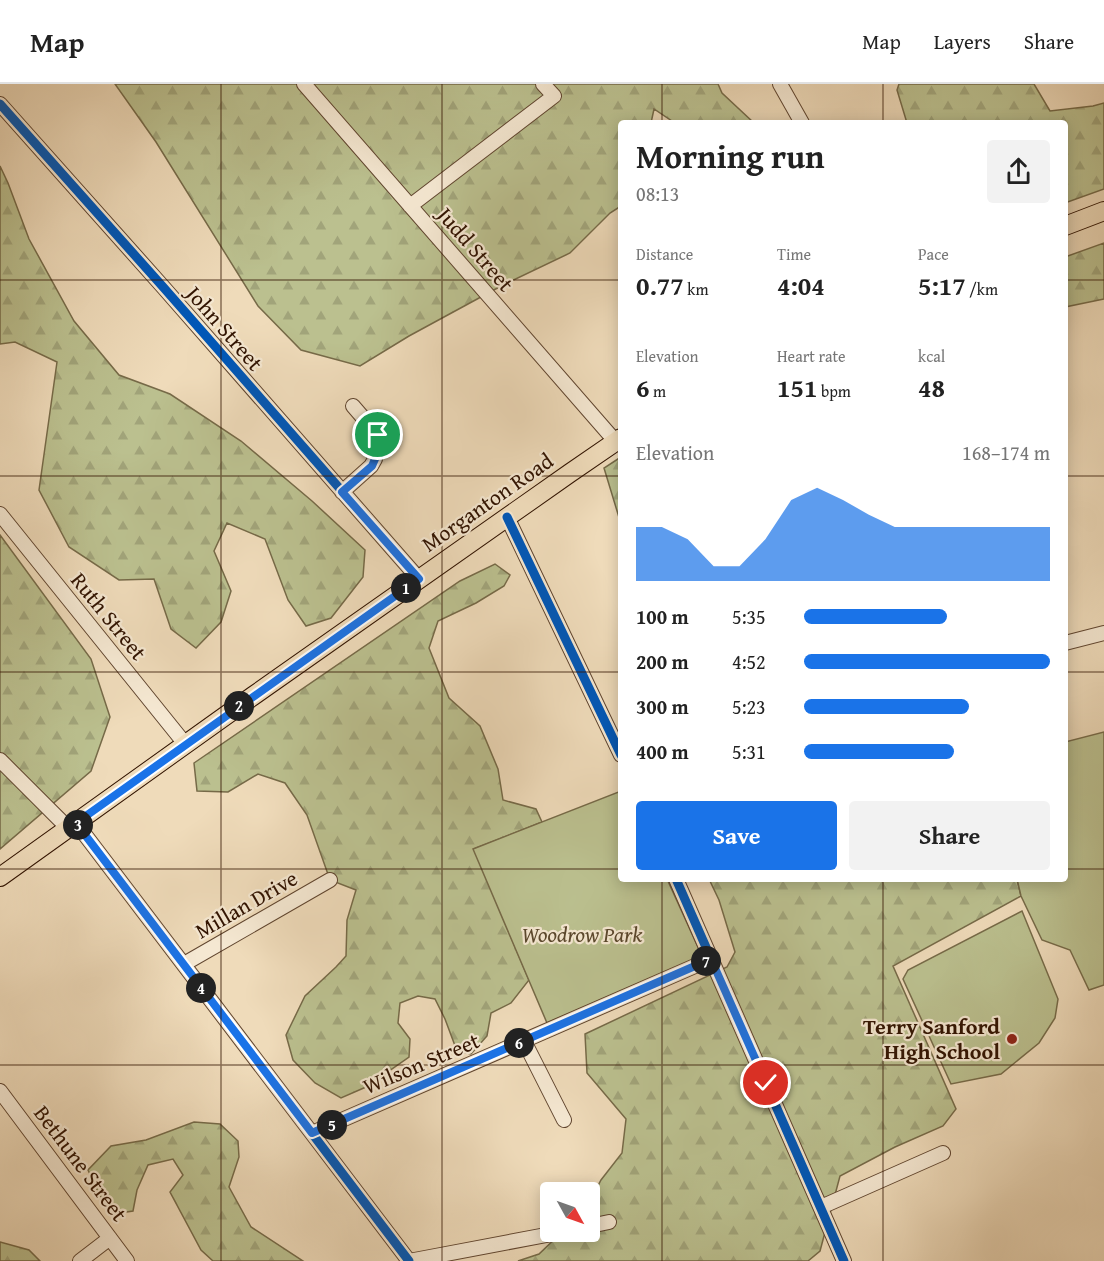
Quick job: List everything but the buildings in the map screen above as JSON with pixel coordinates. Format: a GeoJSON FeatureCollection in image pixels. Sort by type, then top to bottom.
{"type":"FeatureCollection","features":[{"type":"Feature","properties":{"kind":"main road"},"geometry":{"type":"LineString","coordinates":[[1068,225],[1104,211]]}},
{"type":"Feature","properties":{"kind":"main road","name":"Morganton Road"},"geometry":{"type":"LineString","coordinates":[[0,877],[618,441]]}},
{"type":"Feature","properties":{"kind":"street","name":"Judd Street"},"geometry":{"type":"LineString","coordinates":[[304,84],[618,439]]}},
{"type":"Feature","properties":{"kind":"street"},"geometry":{"type":"LineString","coordinates":[[410,206],[554,96],[543,84]]}},
{"type":"Feature","properties":{"kind":"street"},"geometry":{"type":"LineString","coordinates":[[780,84],[800,120]]}},
{"type":"Feature","properties":{"kind":"street","name":"John Street"},"geometry":{"type":"LineString","coordinates":[[0,104],[419,579]]}},
{"type":"Feature","properties":{"kind":"street"},"geometry":{"type":"LineString","coordinates":[[342,492],[367,471],[375,459],[378,435],[353,406]]}},
{"type":"Feature","properties":{"kind":"street","name":"Ruth Street"},"geometry":{"type":"LineString","coordinates":[[0,514],[186,745]]}},
{"type":"Feature","properties":{"kind":"street"},"geometry":{"type":"LineString","coordinates":[[507,517],[618,749]]}},
{"type":"Feature","properties":{"kind":"street"},"geometry":{"type":"LineString","coordinates":[[1068,642],[1104,633]]}},
{"type":"Feature","properties":{"kind":"street"},"geometry":{"type":"LineString","coordinates":[[0,760],[72,825],[184,964],[409,1261],[540,1236]]}},
{"type":"Feature","properties":{"kind":"street","name":"Millan Drive"},"geometry":{"type":"LineString","coordinates":[[184,964],[330,880]]}},
{"type":"Feature","properties":{"kind":"street"},"geometry":{"type":"LineString","coordinates":[[677,882],[844,1261]]}},
{"type":"Feature","properties":{"kind":"street","name":"Wilson Street"},"geometry":{"type":"LineString","coordinates":[[312,1133],[711,959]]}},
{"type":"Feature","properties":{"kind":"street"},"geometry":{"type":"LineString","coordinates":[[525,1041],[564,1120]]}},
{"type":"Feature","properties":{"kind":"street","name":"Bethune Street"},"geometry":{"type":"LineString","coordinates":[[0,1091],[128,1261]]}},
{"type":"Feature","properties":{"kind":"street"},"geometry":{"type":"LineString","coordinates":[[820,1207],[943,1154]]}},
{"type":"Feature","properties":{"kind":"street"},"geometry":{"type":"LineString","coordinates":[[600,1224],[609,1222]]}},
{"type":"Feature","properties":{"kind":"street"},"geometry":{"type":"LineString","coordinates":[[80,1261],[110,1238]]}},
{"type":"Feature","properties":{"kind":"green space"},"geometry":{"type":"Polygon","coordinates":[[[115,84],[718,84],[722,93],[751,120],[670,120],[654,109],[652,120],[618,120],[618,208],[570,253],[503,285],[409,336],[360,366],[301,350],[258,306],[156,142],[115,84]]]}},
{"type":"Feature","properties":{"kind":"green space"},"geometry":{"type":"Polygon","coordinates":[[[899,84],[1034,84],[1050,111],[1104,103],[1104,189],[1068,202],[1068,120],[906,120],[897,90],[899,84]]]}},
{"type":"Feature","properties":{"kind":"green space"},"geometry":{"type":"Polygon","coordinates":[[[0,166],[29,239],[74,321],[119,375],[170,394],[241,441],[312,501],[365,550],[363,577],[331,618],[306,626],[288,600],[265,539],[227,523],[214,551],[231,591],[221,622],[196,648],[171,629],[154,579],[119,580],[69,547],[39,490],[57,362],[15,342],[0,344],[0,166]]]}},
{"type":"Feature","properties":{"kind":"green space"},"geometry":{"type":"Polygon","coordinates":[[[1104,243],[1104,299],[1068,306],[1068,256],[1104,243]]]}},
{"type":"Feature","properties":{"kind":"green space"},"geometry":{"type":"Polygon","coordinates":[[[618,459],[618,514],[604,468],[618,459]]]}},
{"type":"Feature","properties":{"kind":"green space"},"geometry":{"type":"Polygon","coordinates":[[[0,535],[91,659],[110,717],[91,771],[0,849],[0,535]]]}},
{"type":"Feature","properties":{"kind":"green space"},"geometry":{"type":"Polygon","coordinates":[[[495,564],[510,575],[504,586],[476,603],[438,621],[429,648],[449,698],[480,726],[498,769],[503,800],[536,809],[542,822],[474,849],[529,980],[511,1003],[491,1013],[487,1036],[471,1054],[457,1051],[435,999],[418,996],[400,1003],[398,1023],[410,1039],[409,1057],[366,1087],[341,1098],[315,1083],[293,1060],[286,1035],[305,996],[346,956],[347,920],[356,890],[330,880],[307,815],[285,783],[258,774],[228,792],[197,791],[194,763],[460,581],[495,564]]]}},
{"type":"Feature","properties":{"kind":"green space"},"geometry":{"type":"Polygon","coordinates":[[[1104,732],[1104,985],[1089,990],[1070,950],[1042,940],[1021,896],[1018,882],[1068,882],[1068,741],[1104,732]]]}},
{"type":"Feature","properties":{"kind":"green space","name":"Woodrow Park"},"geometry":{"type":"Polygon","coordinates":[[[618,792],[618,882],[668,882],[702,956],[547,1023],[473,849],[618,792]]]}},
{"type":"Feature","properties":{"kind":"green space"},"geometry":{"type":"Polygon","coordinates":[[[710,882],[1018,882],[1021,896],[893,966],[956,1109],[943,1126],[895,1147],[840,1176],[820,1251],[808,1261],[518,1261],[539,1254],[552,1242],[600,1242],[600,1182],[622,1153],[626,1119],[587,1073],[585,1034],[727,967],[735,952],[719,900],[710,882]]]}},
{"type":"Feature","properties":{"kind":"green space"},"geometry":{"type":"Polygon","coordinates":[[[1022,911],[1058,999],[1055,1018],[1039,1043],[1001,1074],[951,1084],[903,979],[908,970],[1022,911]]]}},
{"type":"Feature","properties":{"kind":"green space"},"geometry":{"type":"Polygon","coordinates":[[[194,1122],[220,1124],[238,1141],[239,1157],[229,1187],[251,1227],[303,1261],[213,1261],[201,1250],[170,1192],[183,1175],[173,1159],[148,1165],[137,1190],[133,1211],[113,1214],[99,1194],[88,1170],[111,1146],[146,1140],[194,1122]]]}},
{"type":"Feature","properties":{"kind":"green space"},"geometry":{"type":"Polygon","coordinates":[[[0,1242],[29,1250],[40,1261],[0,1261],[0,1242]]]}},
{"type":"Feature","properties":{"kind":"cycle path"},"geometry":{"type":"LineString","coordinates":[[0,104],[419,579]]}},
{"type":"Feature","properties":{"kind":"cycle path"},"geometry":{"type":"LineString","coordinates":[[507,517],[618,749]]}},
{"type":"Feature","properties":{"kind":"cycle path"},"geometry":{"type":"LineString","coordinates":[[76,823],[409,1261]]}},
{"type":"Feature","properties":{"kind":"cycle path"},"geometry":{"type":"LineString","coordinates":[[677,882],[844,1261]]}},
{"type":"Feature","properties":{"kind":"place","name":"Terry Sanford High School"},"geometry":{"type":"Point","coordinates":[1012,1039]}},
{"type":"Feature","properties":{"kind":"route"},"geometry":{"type":"LineString","coordinates":[[378,435],[372,466],[342,492],[419,579],[76,823],[312,1133],[711,959],[766,1083]]}}]}
